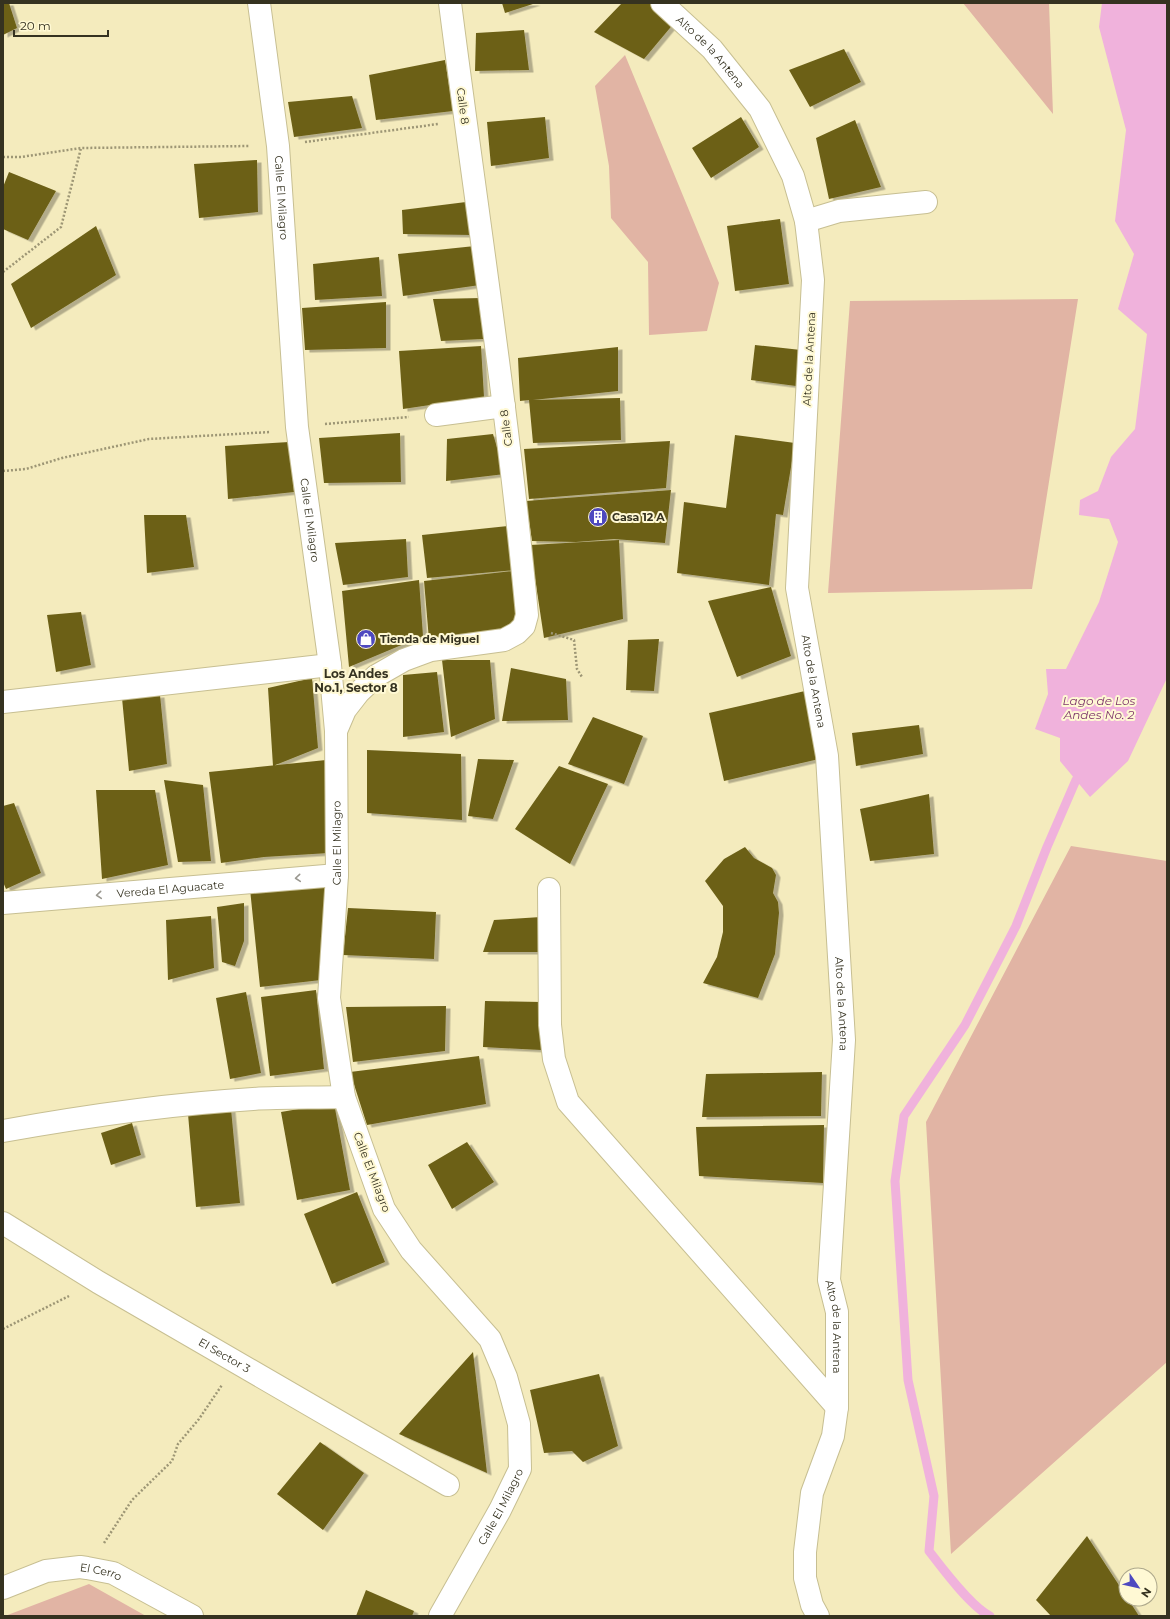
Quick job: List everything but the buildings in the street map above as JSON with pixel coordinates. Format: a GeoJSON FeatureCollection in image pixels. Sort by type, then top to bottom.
{"type":"FeatureCollection","features":[{"type":"Feature","properties":{"kind":"street","name":"Calle El Milagro"},"geometry":{"type":"LineString","coordinates":[[259,3],[278,146],[297,427],[330,665],[336,731],[337,875],[329,998],[344,1097],[384,1210],[411,1250],[490,1339],[506,1377],[518,1424],[520,1469],[500,1510],[440,1616]]}},
{"type":"Feature","properties":{"kind":"street","name":"Calle 8"},"geometry":{"type":"LineString","coordinates":[[450,3],[504,406],[527,615],[524,626]]}},
{"type":"Feature","properties":{"kind":"street","name":"Alto de la Antena"},"geometry":{"type":"LineString","coordinates":[[662,3],[712,49],[760,109],[793,176],[806,221],[812,280],[797,588],[827,756],[844,1040],[829,1280],[837,1312],[837,1407],[832,1436],[812,1493],[805,1552],[805,1578],[812,1605],[818,1616]]}},
{"type":"Feature","properties":{"kind":"street"},"geometry":{"type":"LineString","coordinates":[[806,221],[839,211],[926,202]]}},
{"type":"Feature","properties":{"kind":"street"},"geometry":{"type":"LineString","coordinates":[[436,415],[504,406]]}},
{"type":"Feature","properties":{"kind":"street"},"geometry":{"type":"LineString","coordinates":[[336,731],[344,710],[360,692],[376,676],[404,660],[431,650],[504,640],[517,633],[524,626]]}},
{"type":"Feature","properties":{"kind":"street"},"geometry":{"type":"LineString","coordinates":[[3,702],[330,665]]}},
{"type":"Feature","properties":{"kind":"street","name":"Vereda El Aguacate"},"geometry":{"type":"LineString","coordinates":[[3,903],[337,875]]}},
{"type":"Feature","properties":{"kind":"street"},"geometry":{"type":"LineString","coordinates":[[549,889],[550,1025],[554,1060],[568,1102],[837,1407]]}},
{"type":"Feature","properties":{"kind":"street"},"geometry":{"type":"LineString","coordinates":[[3,1132],[73,1118],[163,1106],[253,1099],[344,1097]]}},
{"type":"Feature","properties":{"kind":"street","name":"El Sector 3"},"geometry":{"type":"LineString","coordinates":[[3,1223],[98,1282],[448,1485]]}},
{"type":"Feature","properties":{"kind":"street","name":"El Cerro"},"geometry":{"type":"LineString","coordinates":[[3,1588],[46,1571],[80,1567],[87,1568],[113,1574],[192,1616]]}},
{"type":"Feature","properties":{"kind":"path"},"geometry":{"type":"LineString","coordinates":[[3,157],[20,157],[81,148],[278,146],[362,133],[465,121]]}},
{"type":"Feature","properties":{"kind":"path"},"geometry":{"type":"LineString","coordinates":[[3,272],[61,227],[81,148]]}},
{"type":"Feature","properties":{"kind":"path"},"geometry":{"type":"LineString","coordinates":[[3,471],[26,469],[62,458],[149,439],[267,433],[297,427],[436,415]]}},
{"type":"Feature","properties":{"kind":"path"},"geometry":{"type":"LineString","coordinates":[[524,626],[540,629],[574,640],[577,669],[582,678]]}},
{"type":"Feature","properties":{"kind":"path"},"geometry":{"type":"LineString","coordinates":[[3,1329],[98,1282]]}},
{"type":"Feature","properties":{"kind":"path"},"geometry":{"type":"LineString","coordinates":[[87,1568],[132,1500],[172,1461],[178,1444],[199,1419],[217,1393],[234,1361]]}},
{"type":"Feature","properties":{"kind":"shaded area"},"geometry":{"type":"Polygon","coordinates":[[[963,3],[1049,3],[1053,114],[963,3]]]}},
{"type":"Feature","properties":{"kind":"shaded area"},"geometry":{"type":"Polygon","coordinates":[[[625,55],[719,283],[707,331],[649,335],[648,262],[611,218],[609,166],[595,86],[625,55]]]}},
{"type":"Feature","properties":{"kind":"shaded area"},"geometry":{"type":"Polygon","coordinates":[[[1078,299],[1032,589],[828,593],[850,301],[1078,299]]]}},
{"type":"Feature","properties":{"kind":"shaded area"},"geometry":{"type":"Polygon","coordinates":[[[1071,846],[1167,861],[1167,1362],[951,1554],[926,1122],[1071,846]]]}},
{"type":"Feature","properties":{"kind":"shaded area"},"geometry":{"type":"Polygon","coordinates":[[[89,1584],[146,1616],[5,1616],[89,1584]]]}},
{"type":"Feature","properties":{"kind":"water","name":"Lago de Los Andes No. 2"},"geometry":{"type":"Polygon","coordinates":[[[1102,3],[1167,3],[1167,678],[1128,761],[1090,797],[1060,761],[1060,738],[1035,729],[1048,694],[1046,669],[1066,669],[1099,602],[1118,542],[1109,519],[1079,515],[1080,500],[1098,491],[1111,457],[1135,429],[1147,334],[1118,309],[1134,254],[1115,221],[1126,130],[1099,27],[1102,3]]]}},
{"type":"Feature","properties":{"kind":"waterway"},"geometry":{"type":"LineString","coordinates":[[990,1616],[982,1611],[966,1596],[929,1551],[934,1496],[908,1380],[895,1181],[904,1116],[965,1025],[1016,926],[1047,847],[1076,780]]}},
{"type":"Feature","properties":{"kind":"place","name":"Casa 12 A"},"geometry":{"type":"Point","coordinates":[598,517]}},
{"type":"Feature","properties":{"kind":"place","name":"Tienda de Miguel"},"geometry":{"type":"Point","coordinates":[366,639]}},
{"type":"Feature","properties":{"kind":"district","name":"Los Andes No.1, Sector 8"},"geometry":{"type":"Point","coordinates":[356,680]}}]}
